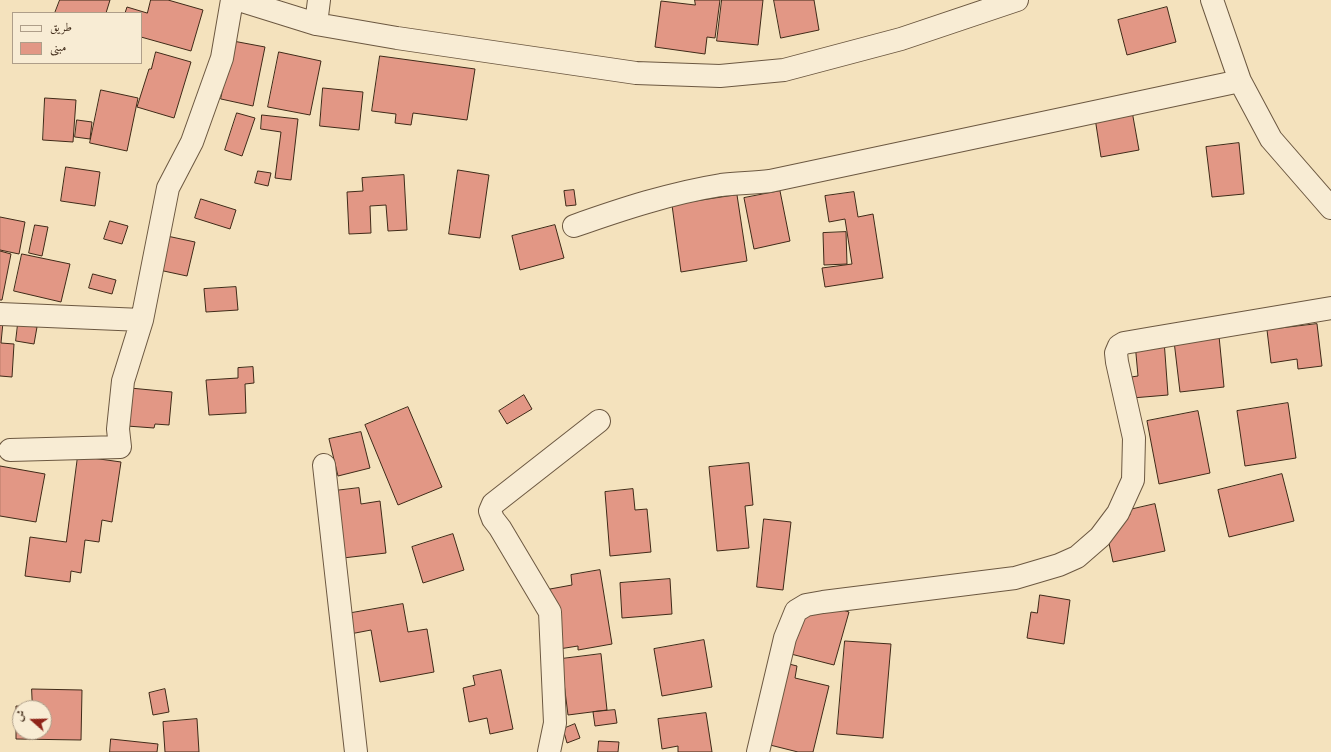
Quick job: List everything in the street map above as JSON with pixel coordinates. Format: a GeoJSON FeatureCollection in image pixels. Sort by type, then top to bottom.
{"type":"FeatureCollection","features":[{"type":"Feature","properties":{"kind":"street"},"geometry":{"type":"LineString","coordinates":[[10,450],[120,447],[118,429],[123,381],[142,320],[168,188],[192,142],[222,58],[232,0]]}},
{"type":"Feature","properties":{"kind":"street"},"geometry":{"type":"LineString","coordinates":[[239,0],[316,24],[405,39],[636,73],[720,76],[784,70],[901,38],[1017,0]]}},
{"type":"Feature","properties":{"kind":"street"},"geometry":{"type":"LineString","coordinates":[[316,24],[319,0]]}},
{"type":"Feature","properties":{"kind":"street"},"geometry":{"type":"LineString","coordinates":[[1212,0],[1240,81],[1271,140],[1331,208]]}},
{"type":"Feature","properties":{"kind":"street"},"geometry":{"type":"LineString","coordinates":[[574,226],[639,204],[698,190],[723,185],[770,182],[1240,81]]}},
{"type":"Feature","properties":{"kind":"street"},"geometry":{"type":"LineString","coordinates":[[758,752],[785,638],[796,611],[806,605],[823,602],[1016,578],[1078,557],[1100,537],[1118,513],[1133,480],[1134,438],[1117,362],[1116,352],[1119,346],[1124,343],[1331,308]]}},
{"type":"Feature","properties":{"kind":"street"},"geometry":{"type":"LineString","coordinates":[[0,314],[142,320]]}},
{"type":"Feature","properties":{"kind":"street"},"geometry":{"type":"LineString","coordinates":[[549,752],[555,723],[550,612],[500,528],[493,519],[490,511],[493,504],[598,421]]}},
{"type":"Feature","properties":{"kind":"street"},"geometry":{"type":"LineString","coordinates":[[324,465],[356,752]]}},
{"type":"Feature","properties":{"kind":"building"},"geometry":{"type":"Polygon","coordinates":[[[60,0],[110,0],[106,12],[55,12],[60,0]]]}},
{"type":"Feature","properties":{"kind":"building"},"geometry":{"type":"Polygon","coordinates":[[[151,0],[168,0],[203,10],[191,51],[142,37],[142,12],[125,12],[127,7],[147,13],[151,0]]]}},
{"type":"Feature","properties":{"kind":"building"},"geometry":{"type":"Polygon","coordinates":[[[695,0],[720,0],[715,38],[707,37],[705,54],[655,47],[661,1],[695,5],[695,0]]]}},
{"type":"Feature","properties":{"kind":"building"},"geometry":{"type":"Polygon","coordinates":[[[722,0],[763,0],[758,45],[717,41],[722,0]]]}},
{"type":"Feature","properties":{"kind":"building"},"geometry":{"type":"Polygon","coordinates":[[[774,0],[814,0],[819,30],[781,38],[774,0]]]}},
{"type":"Feature","properties":{"kind":"building"},"geometry":{"type":"Polygon","coordinates":[[[1167,7],[1176,42],[1127,55],[1118,20],[1167,7]]]}},
{"type":"Feature","properties":{"kind":"building"},"geometry":{"type":"Polygon","coordinates":[[[233,41],[265,47],[253,106],[221,99],[233,41]]]}},
{"type":"Feature","properties":{"kind":"building"},"geometry":{"type":"Polygon","coordinates":[[[156,52],[191,62],[174,118],[137,107],[156,52]]]}},
{"type":"Feature","properties":{"kind":"building"},"geometry":{"type":"Polygon","coordinates":[[[279,52],[321,61],[310,115],[268,107],[279,52]]]}},
{"type":"Feature","properties":{"kind":"building"},"geometry":{"type":"Polygon","coordinates":[[[380,56],[475,69],[467,120],[413,113],[411,125],[395,123],[396,114],[372,111],[380,56]]]}},
{"type":"Feature","properties":{"kind":"building"},"geometry":{"type":"Polygon","coordinates":[[[323,88],[363,92],[359,130],[320,126],[323,88]]]}},
{"type":"Feature","properties":{"kind":"building"},"geometry":{"type":"Polygon","coordinates":[[[101,90],[138,98],[127,151],[90,143],[101,90]]]}},
{"type":"Feature","properties":{"kind":"building"},"geometry":{"type":"Polygon","coordinates":[[[45,98],[76,100],[73,142],[43,140],[45,98]]]}},
{"type":"Feature","properties":{"kind":"building"},"geometry":{"type":"Polygon","coordinates":[[[1132,111],[1139,150],[1101,157],[1095,118],[1132,111]]]}},
{"type":"Feature","properties":{"kind":"building"},"geometry":{"type":"Polygon","coordinates":[[[237,113],[255,118],[242,156],[225,150],[237,113]]]}},
{"type":"Feature","properties":{"kind":"building"},"geometry":{"type":"Polygon","coordinates":[[[262,115],[298,119],[291,180],[275,178],[281,132],[261,129],[262,115]]]}},
{"type":"Feature","properties":{"kind":"building"},"geometry":{"type":"Polygon","coordinates":[[[77,120],[92,122],[90,139],[75,137],[77,120]]]}},
{"type":"Feature","properties":{"kind":"building"},"geometry":{"type":"Polygon","coordinates":[[[1239,143],[1244,194],[1212,197],[1206,147],[1239,143]]]}},
{"type":"Feature","properties":{"kind":"building"},"geometry":{"type":"Polygon","coordinates":[[[66,167],[100,172],[95,206],[61,201],[66,167]]]}},
{"type":"Feature","properties":{"kind":"building"},"geometry":{"type":"Polygon","coordinates":[[[458,170],[489,175],[480,238],[449,234],[458,170]]]}},
{"type":"Feature","properties":{"kind":"building"},"geometry":{"type":"Polygon","coordinates":[[[258,171],[271,173],[268,186],[255,183],[258,171]]]}},
{"type":"Feature","properties":{"kind":"building"},"geometry":{"type":"Polygon","coordinates":[[[404,175],[407,230],[388,231],[386,205],[370,206],[371,233],[349,234],[347,192],[363,191],[362,178],[404,175]]]}},
{"type":"Feature","properties":{"kind":"building"},"geometry":{"type":"Polygon","coordinates":[[[574,190],[576,205],[566,206],[564,191],[574,190]]]}},
{"type":"Feature","properties":{"kind":"building"},"geometry":{"type":"Polygon","coordinates":[[[780,191],[790,241],[754,249],[744,198],[780,191]]]}},
{"type":"Feature","properties":{"kind":"building"},"geometry":{"type":"Polygon","coordinates":[[[854,192],[858,217],[873,214],[883,278],[825,287],[822,268],[852,264],[845,219],[829,222],[825,196],[854,192]]]}},
{"type":"Feature","properties":{"kind":"building"},"geometry":{"type":"Polygon","coordinates":[[[737,195],[747,261],[681,272],[672,205],[737,195]]]}},
{"type":"Feature","properties":{"kind":"building"},"geometry":{"type":"Polygon","coordinates":[[[201,199],[236,210],[230,229],[195,218],[201,199]]]}},
{"type":"Feature","properties":{"kind":"building"},"geometry":{"type":"Polygon","coordinates":[[[0,217],[25,222],[19,254],[0,250],[0,217]]]}},
{"type":"Feature","properties":{"kind":"building"},"geometry":{"type":"Polygon","coordinates":[[[110,221],[128,226],[122,244],[104,239],[110,221]]]}},
{"type":"Feature","properties":{"kind":"building"},"geometry":{"type":"Polygon","coordinates":[[[35,225],[48,227],[42,256],[29,253],[35,225]]]}},
{"type":"Feature","properties":{"kind":"building"},"geometry":{"type":"Polygon","coordinates":[[[555,225],[564,258],[520,270],[512,236],[555,225]]]}},
{"type":"Feature","properties":{"kind":"building"},"geometry":{"type":"Polygon","coordinates":[[[846,232],[847,264],[824,265],[823,233],[846,232]]]}},
{"type":"Feature","properties":{"kind":"building"},"geometry":{"type":"Polygon","coordinates":[[[167,236],[195,242],[187,276],[159,270],[167,236]]]}},
{"type":"Feature","properties":{"kind":"building"},"geometry":{"type":"Polygon","coordinates":[[[0,251],[11,254],[2,300],[0,300],[0,251]]]}},
{"type":"Feature","properties":{"kind":"building"},"geometry":{"type":"Polygon","coordinates":[[[22,254],[70,264],[61,302],[14,291],[22,254]]]}},
{"type":"Feature","properties":{"kind":"building"},"geometry":{"type":"Polygon","coordinates":[[[93,274],[116,280],[112,294],[89,288],[93,274]]]}},
{"type":"Feature","properties":{"kind":"building"},"geometry":{"type":"Polygon","coordinates":[[[236,287],[238,310],[206,312],[204,289],[236,287]]]}},
{"type":"Feature","properties":{"kind":"building"},"geometry":{"type":"Polygon","coordinates":[[[0,322],[3,322],[1,343],[14,344],[12,377],[0,376],[0,322]]]}},
{"type":"Feature","properties":{"kind":"building"},"geometry":{"type":"Polygon","coordinates":[[[18,324],[37,327],[34,344],[16,341],[18,324]]]}},
{"type":"Feature","properties":{"kind":"building"},"geometry":{"type":"Polygon","coordinates":[[[1317,324],[1322,366],[1298,369],[1297,359],[1271,363],[1267,330],[1317,324]]]}},
{"type":"Feature","properties":{"kind":"building"},"geometry":{"type":"Polygon","coordinates":[[[1219,336],[1224,387],[1180,392],[1174,341],[1219,336]]]}},
{"type":"Feature","properties":{"kind":"building"},"geometry":{"type":"Polygon","coordinates":[[[1164,340],[1168,395],[1132,398],[1131,377],[1138,376],[1135,343],[1164,340]]]}},
{"type":"Feature","properties":{"kind":"building"},"geometry":{"type":"Polygon","coordinates":[[[253,367],[254,383],[245,384],[246,413],[209,415],[206,380],[238,378],[238,368],[253,367]]]}},
{"type":"Feature","properties":{"kind":"building"},"geometry":{"type":"Polygon","coordinates":[[[130,388],[172,392],[169,425],[155,424],[154,428],[127,426],[130,388]]]}},
{"type":"Feature","properties":{"kind":"building"},"geometry":{"type":"Polygon","coordinates":[[[524,395],[532,409],[507,424],[499,411],[524,395]]]}},
{"type":"Feature","properties":{"kind":"building"},"geometry":{"type":"Polygon","coordinates":[[[1288,403],[1296,458],[1245,466],[1237,411],[1288,403]]]}},
{"type":"Feature","properties":{"kind":"building"},"geometry":{"type":"Polygon","coordinates":[[[408,407],[442,487],[398,505],[365,425],[408,407]]]}},
{"type":"Feature","properties":{"kind":"building"},"geometry":{"type":"Polygon","coordinates":[[[1198,411],[1210,473],[1159,484],[1147,421],[1198,411]]]}},
{"type":"Feature","properties":{"kind":"building"},"geometry":{"type":"Polygon","coordinates":[[[361,432],[370,468],[338,476],[329,439],[361,432]]]}},
{"type":"Feature","properties":{"kind":"building"},"geometry":{"type":"Polygon","coordinates":[[[78,456],[121,462],[112,522],[102,520],[99,542],[85,540],[81,573],[71,571],[70,582],[25,576],[30,537],[66,542],[78,456]]]}},
{"type":"Feature","properties":{"kind":"building"},"geometry":{"type":"Polygon","coordinates":[[[749,463],[753,505],[745,506],[749,548],[717,551],[709,467],[749,463]]]}},
{"type":"Feature","properties":{"kind":"building"},"geometry":{"type":"Polygon","coordinates":[[[0,466],[45,474],[36,522],[0,516],[0,466]]]}},
{"type":"Feature","properties":{"kind":"building"},"geometry":{"type":"Polygon","coordinates":[[[1282,474],[1294,521],[1229,537],[1218,490],[1282,474]]]}},
{"type":"Feature","properties":{"kind":"building"},"geometry":{"type":"Polygon","coordinates":[[[359,488],[361,504],[380,501],[386,553],[343,558],[334,491],[359,488]]]}},
{"type":"Feature","properties":{"kind":"building"},"geometry":{"type":"Polygon","coordinates":[[[633,489],[635,510],[647,509],[651,552],[610,556],[605,492],[633,489]]]}},
{"type":"Feature","properties":{"kind":"building"},"geometry":{"type":"Polygon","coordinates":[[[1155,504],[1165,551],[1113,562],[1107,534],[1130,515],[1129,510],[1155,504]]]}},
{"type":"Feature","properties":{"kind":"building"},"geometry":{"type":"Polygon","coordinates":[[[764,519],[791,522],[783,590],[757,587],[764,519]]]}},
{"type":"Feature","properties":{"kind":"building"},"geometry":{"type":"Polygon","coordinates":[[[453,534],[464,570],[423,583],[412,547],[453,534]]]}},
{"type":"Feature","properties":{"kind":"building"},"geometry":{"type":"Polygon","coordinates":[[[600,570],[612,644],[578,650],[578,646],[559,649],[550,589],[572,585],[571,575],[600,570]]]}},
{"type":"Feature","properties":{"kind":"building"},"geometry":{"type":"Polygon","coordinates":[[[670,579],[672,614],[622,618],[620,583],[670,579]]]}},
{"type":"Feature","properties":{"kind":"building"},"geometry":{"type":"Polygon","coordinates":[[[1040,595],[1070,600],[1064,644],[1027,638],[1031,612],[1037,613],[1040,595]]]}},
{"type":"Feature","properties":{"kind":"building"},"geometry":{"type":"Polygon","coordinates":[[[403,604],[408,632],[427,629],[434,672],[380,682],[371,630],[350,634],[346,614],[403,604]]]}},
{"type":"Feature","properties":{"kind":"building"},"geometry":{"type":"Polygon","coordinates":[[[830,606],[849,612],[834,665],[787,653],[796,619],[830,606]]]}},
{"type":"Feature","properties":{"kind":"building"},"geometry":{"type":"Polygon","coordinates":[[[704,640],[712,687],[662,696],[654,649],[704,640]]]}},
{"type":"Feature","properties":{"kind":"building"},"geometry":{"type":"Polygon","coordinates":[[[845,641],[891,644],[883,738],[837,734],[845,641]]]}},
{"type":"Feature","properties":{"kind":"building"},"geometry":{"type":"Polygon","coordinates":[[[601,654],[607,710],[568,715],[561,659],[601,654]]]}},
{"type":"Feature","properties":{"kind":"building"},"geometry":{"type":"Polygon","coordinates":[[[785,663],[797,666],[795,678],[829,686],[813,752],[798,752],[766,744],[785,663]]]}},
{"type":"Feature","properties":{"kind":"building"},"geometry":{"type":"Polygon","coordinates":[[[501,670],[513,729],[490,734],[487,718],[469,722],[463,688],[475,685],[473,676],[501,670]]]}},
{"type":"Feature","properties":{"kind":"building"},"geometry":{"type":"Polygon","coordinates":[[[32,689],[82,690],[81,740],[52,740],[52,700],[32,700],[32,689]]]}},
{"type":"Feature","properties":{"kind":"building"},"geometry":{"type":"Polygon","coordinates":[[[165,689],[169,712],[153,715],[149,693],[165,689]]]}},
{"type":"Feature","properties":{"kind":"building"},"geometry":{"type":"Polygon","coordinates":[[[615,710],[617,723],[595,726],[593,712],[615,710]]]}},
{"type":"Feature","properties":{"kind":"building"},"geometry":{"type":"Polygon","coordinates":[[[706,713],[712,752],[678,752],[678,746],[662,749],[658,719],[706,713]]]}},
{"type":"Feature","properties":{"kind":"building"},"geometry":{"type":"Polygon","coordinates":[[[197,719],[199,752],[165,752],[163,722],[197,719]]]}},
{"type":"Feature","properties":{"kind":"building"},"geometry":{"type":"Polygon","coordinates":[[[575,724],[580,738],[567,743],[563,729],[575,724]]]}},
{"type":"Feature","properties":{"kind":"building"},"geometry":{"type":"Polygon","coordinates":[[[111,739],[158,744],[157,752],[110,752],[111,739]]]}},
{"type":"Feature","properties":{"kind":"building"},"geometry":{"type":"Polygon","coordinates":[[[599,741],[619,742],[618,752],[598,752],[599,741]]]}}]}
